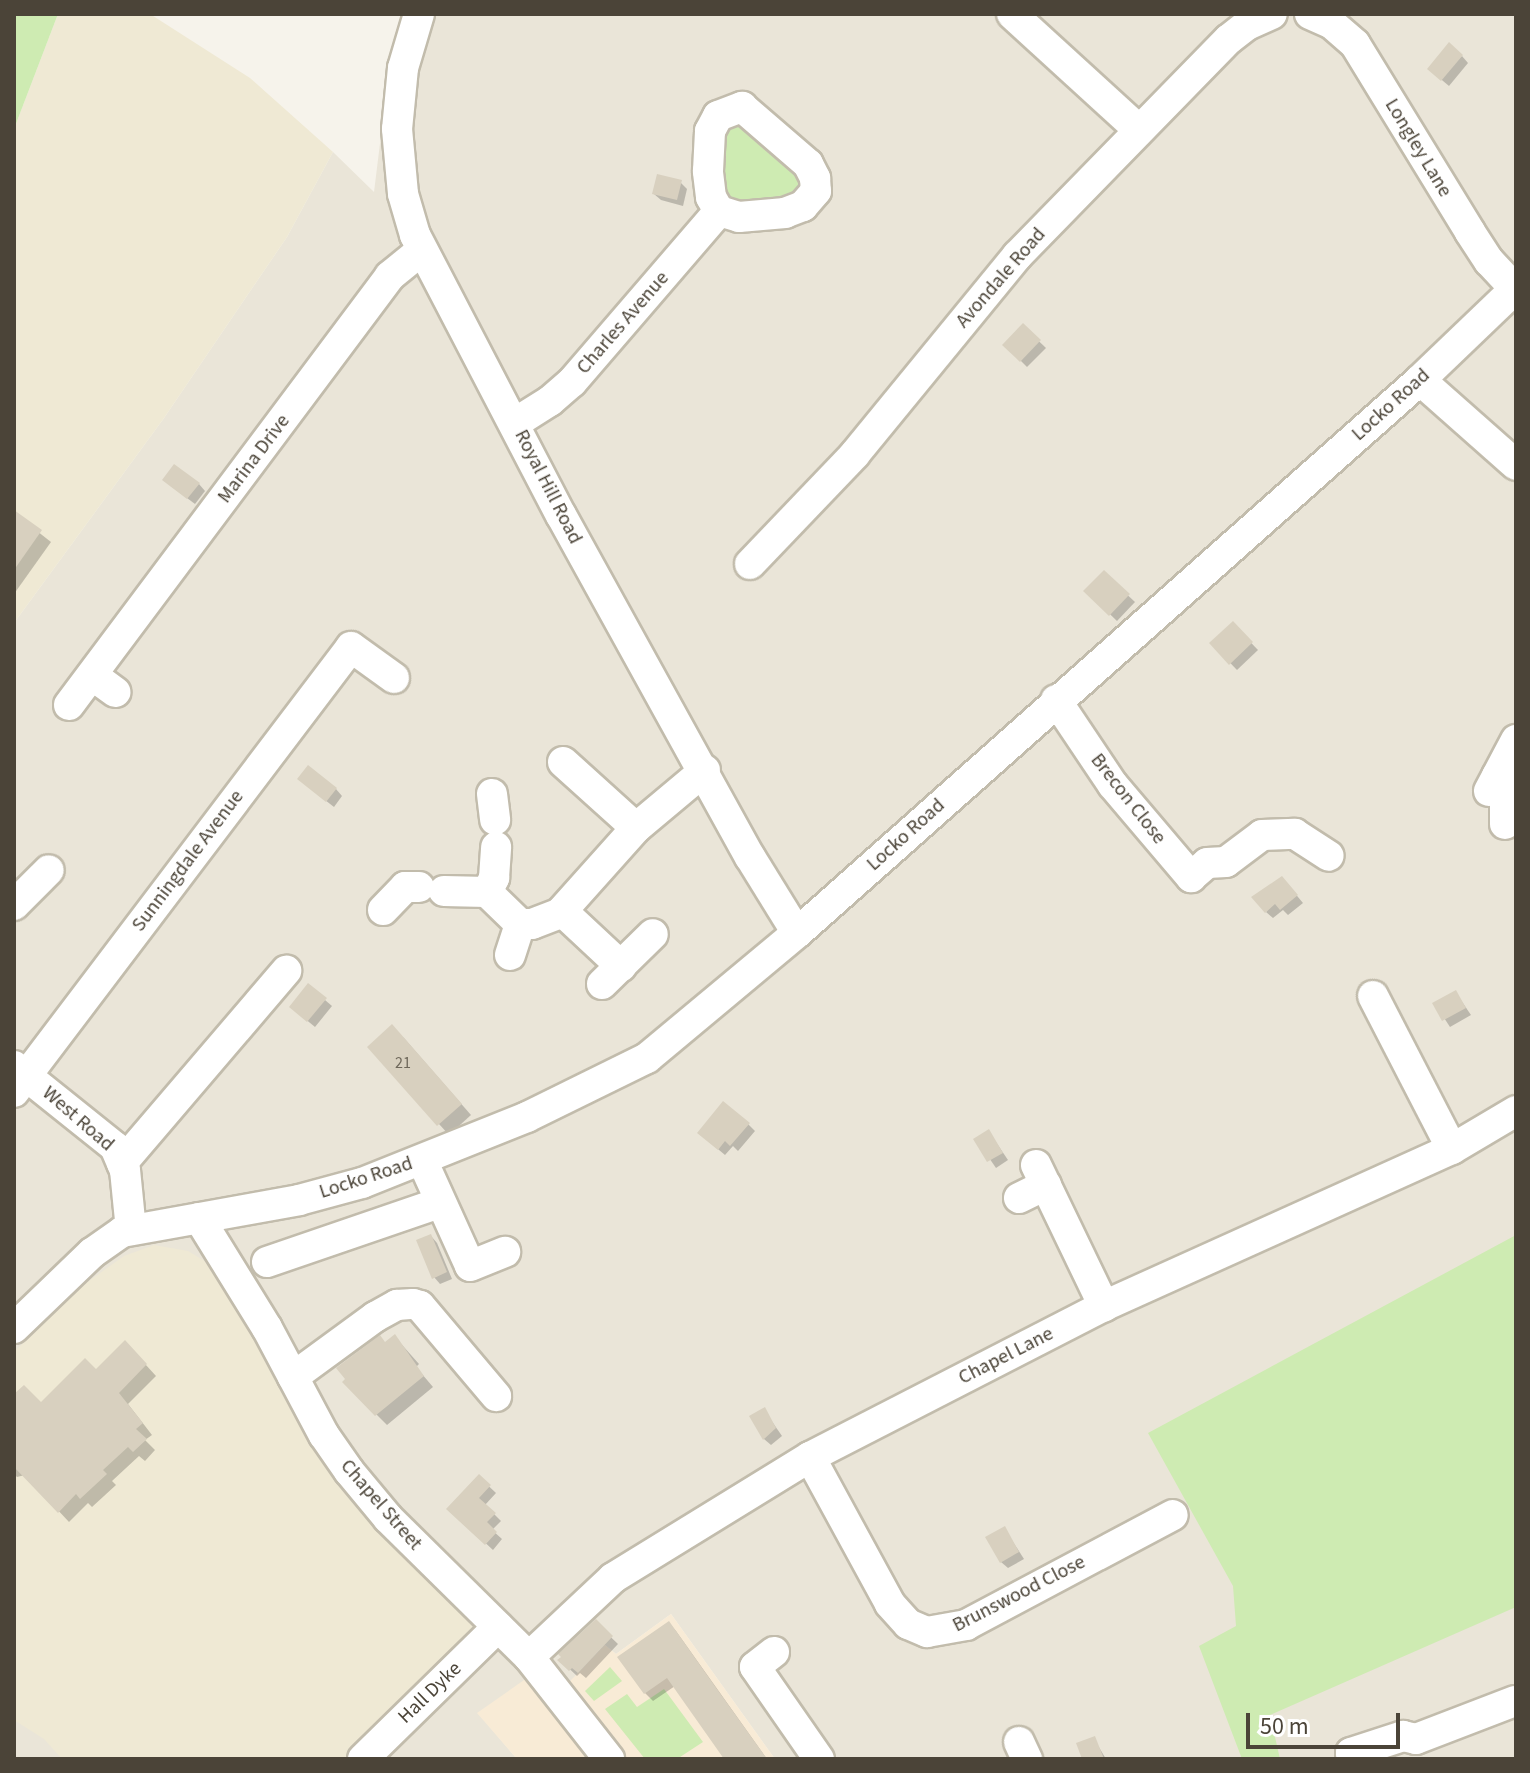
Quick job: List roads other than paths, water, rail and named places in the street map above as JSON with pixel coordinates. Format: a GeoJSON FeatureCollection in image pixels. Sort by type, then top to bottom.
{"type":"FeatureCollection","features":[{"type":"Feature","properties":{"kind":"street","name":"Royal Hill Road"},"geometry":{"type":"LineString","coordinates":[[419,14],[403,68],[397,129],[403,194],[422,250],[561,515],[705,770],[750,857],[797,933]]}},
{"type":"Feature","properties":{"kind":"street"},"geometry":{"type":"LineString","coordinates":[[1012,14],[1139,130]]}},
{"type":"Feature","properties":{"kind":"street","name":"Avondale Road"},"geometry":{"type":"LineString","coordinates":[[750,564],[855,454],[997,278],[1229,39],[1247,25],[1272,14]]}},
{"type":"Feature","properties":{"kind":"street","name":"Longley Lane"},"geometry":{"type":"LineString","coordinates":[[1312,15],[1356,25],[1476,242],[1513,295]]}},
{"type":"Feature","properties":{"kind":"street","name":"Charles Avenue"},"geometry":{"type":"LineString","coordinates":[[515,423],[550,401],[572,382],[719,211]]}},
{"type":"Feature","properties":{"kind":"street","name":"Marina Drive"},"geometry":{"type":"LineString","coordinates":[[69,705],[104,683],[390,276],[422,250]]}},
{"type":"Feature","properties":{"kind":"street","name":"Locko Road"},"geometry":{"type":"LineString","coordinates":[[131,1230],[332,1192],[422,1160],[555,1104],[647,1058],[797,933],[1513,295]]}},
{"type":"Feature","properties":{"kind":"street"},"geometry":{"type":"LineString","coordinates":[[1420,380],[1516,465]]}},
{"type":"Feature","properties":{"kind":"street","name":"Sunningdale Avenue"},"geometry":{"type":"LineString","coordinates":[[18,1078],[349,634],[394,678]]}},
{"type":"Feature","properties":{"kind":"street","name":"Brecon Close"},"geometry":{"type":"LineString","coordinates":[[1056,700],[1113,785],[1191,877],[1207,863],[1226,862],[1254,837],[1268,834],[1295,834],[1329,856]]}},
{"type":"Feature","properties":{"kind":"street"},"geometry":{"type":"LineString","coordinates":[[1505,824],[1505,789],[1493,783],[1516,740]]}},
{"type":"Feature","properties":{"kind":"street"},"geometry":{"type":"LineString","coordinates":[[563,762],[636,828]]}},
{"type":"Feature","properties":{"kind":"street"},"geometry":{"type":"LineString","coordinates":[[383,910],[405,887],[487,892],[520,924],[532,924],[562,911],[636,828],[705,770]]}},
{"type":"Feature","properties":{"kind":"street"},"geometry":{"type":"LineString","coordinates":[[487,892],[494,878],[494,820]]}},
{"type":"Feature","properties":{"kind":"street"},"geometry":{"type":"LineString","coordinates":[[14,905],[49,870]]}},
{"type":"Feature","properties":{"kind":"street"},"geometry":{"type":"LineString","coordinates":[[562,911],[611,975],[653,934]]}},
{"type":"Feature","properties":{"kind":"street"},"geometry":{"type":"LineString","coordinates":[[510,955],[520,924]]}},
{"type":"Feature","properties":{"kind":"street"},"geometry":{"type":"LineString","coordinates":[[122,1163],[286,971]]}},
{"type":"Feature","properties":{"kind":"street"},"geometry":{"type":"LineString","coordinates":[[1372,1013],[1452,1149]]}},
{"type":"Feature","properties":{"kind":"street","name":"West Road"},"geometry":{"type":"LineString","coordinates":[[18,1078],[108,1140],[122,1163],[131,1230]]}},
{"type":"Feature","properties":{"kind":"street","name":"Chapel Lane"},"geometry":{"type":"LineString","coordinates":[[529,1657],[613,1578],[810,1457],[1104,1306],[1452,1149],[1516,1111]]}},
{"type":"Feature","properties":{"kind":"street"},"geometry":{"type":"LineString","coordinates":[[422,1160],[470,1266],[505,1252]]}},
{"type":"Feature","properties":{"kind":"street"},"geometry":{"type":"LineString","coordinates":[[1034,1183],[1104,1306]]}},
{"type":"Feature","properties":{"kind":"street"},"geometry":{"type":"LineString","coordinates":[[267,1262],[439,1203]]}},
{"type":"Feature","properties":{"kind":"street","name":"Chapel Street"},"geometry":{"type":"LineString","coordinates":[[199,1218],[324,1435],[371,1500],[529,1657],[609,1759]]}},
{"type":"Feature","properties":{"kind":"street"},"geometry":{"type":"LineString","coordinates":[[14,1328],[92,1253],[131,1230]]}},
{"type":"Feature","properties":{"kind":"street"},"geometry":{"type":"LineString","coordinates":[[293,1377],[375,1317],[397,1305],[413,1304],[420,1306],[496,1396]]}},
{"type":"Feature","properties":{"kind":"street","name":"Brunswood Close"},"geometry":{"type":"LineString","coordinates":[[810,1457],[890,1604],[908,1624],[927,1632],[966,1625],[1173,1515]]}},
{"type":"Feature","properties":{"kind":"street","name":"Hall Dyke"},"geometry":{"type":"LineString","coordinates":[[363,1759],[498,1627]]}},
{"type":"Feature","properties":{"kind":"street"},"geometry":{"type":"LineString","coordinates":[[774,1652],[755,1667],[819,1759]]}},
{"type":"Feature","properties":{"kind":"street"},"geometry":{"type":"LineString","coordinates":[[1352,1759],[1351,1753],[1403,1736],[1416,1739],[1515,1701]]}}]}
